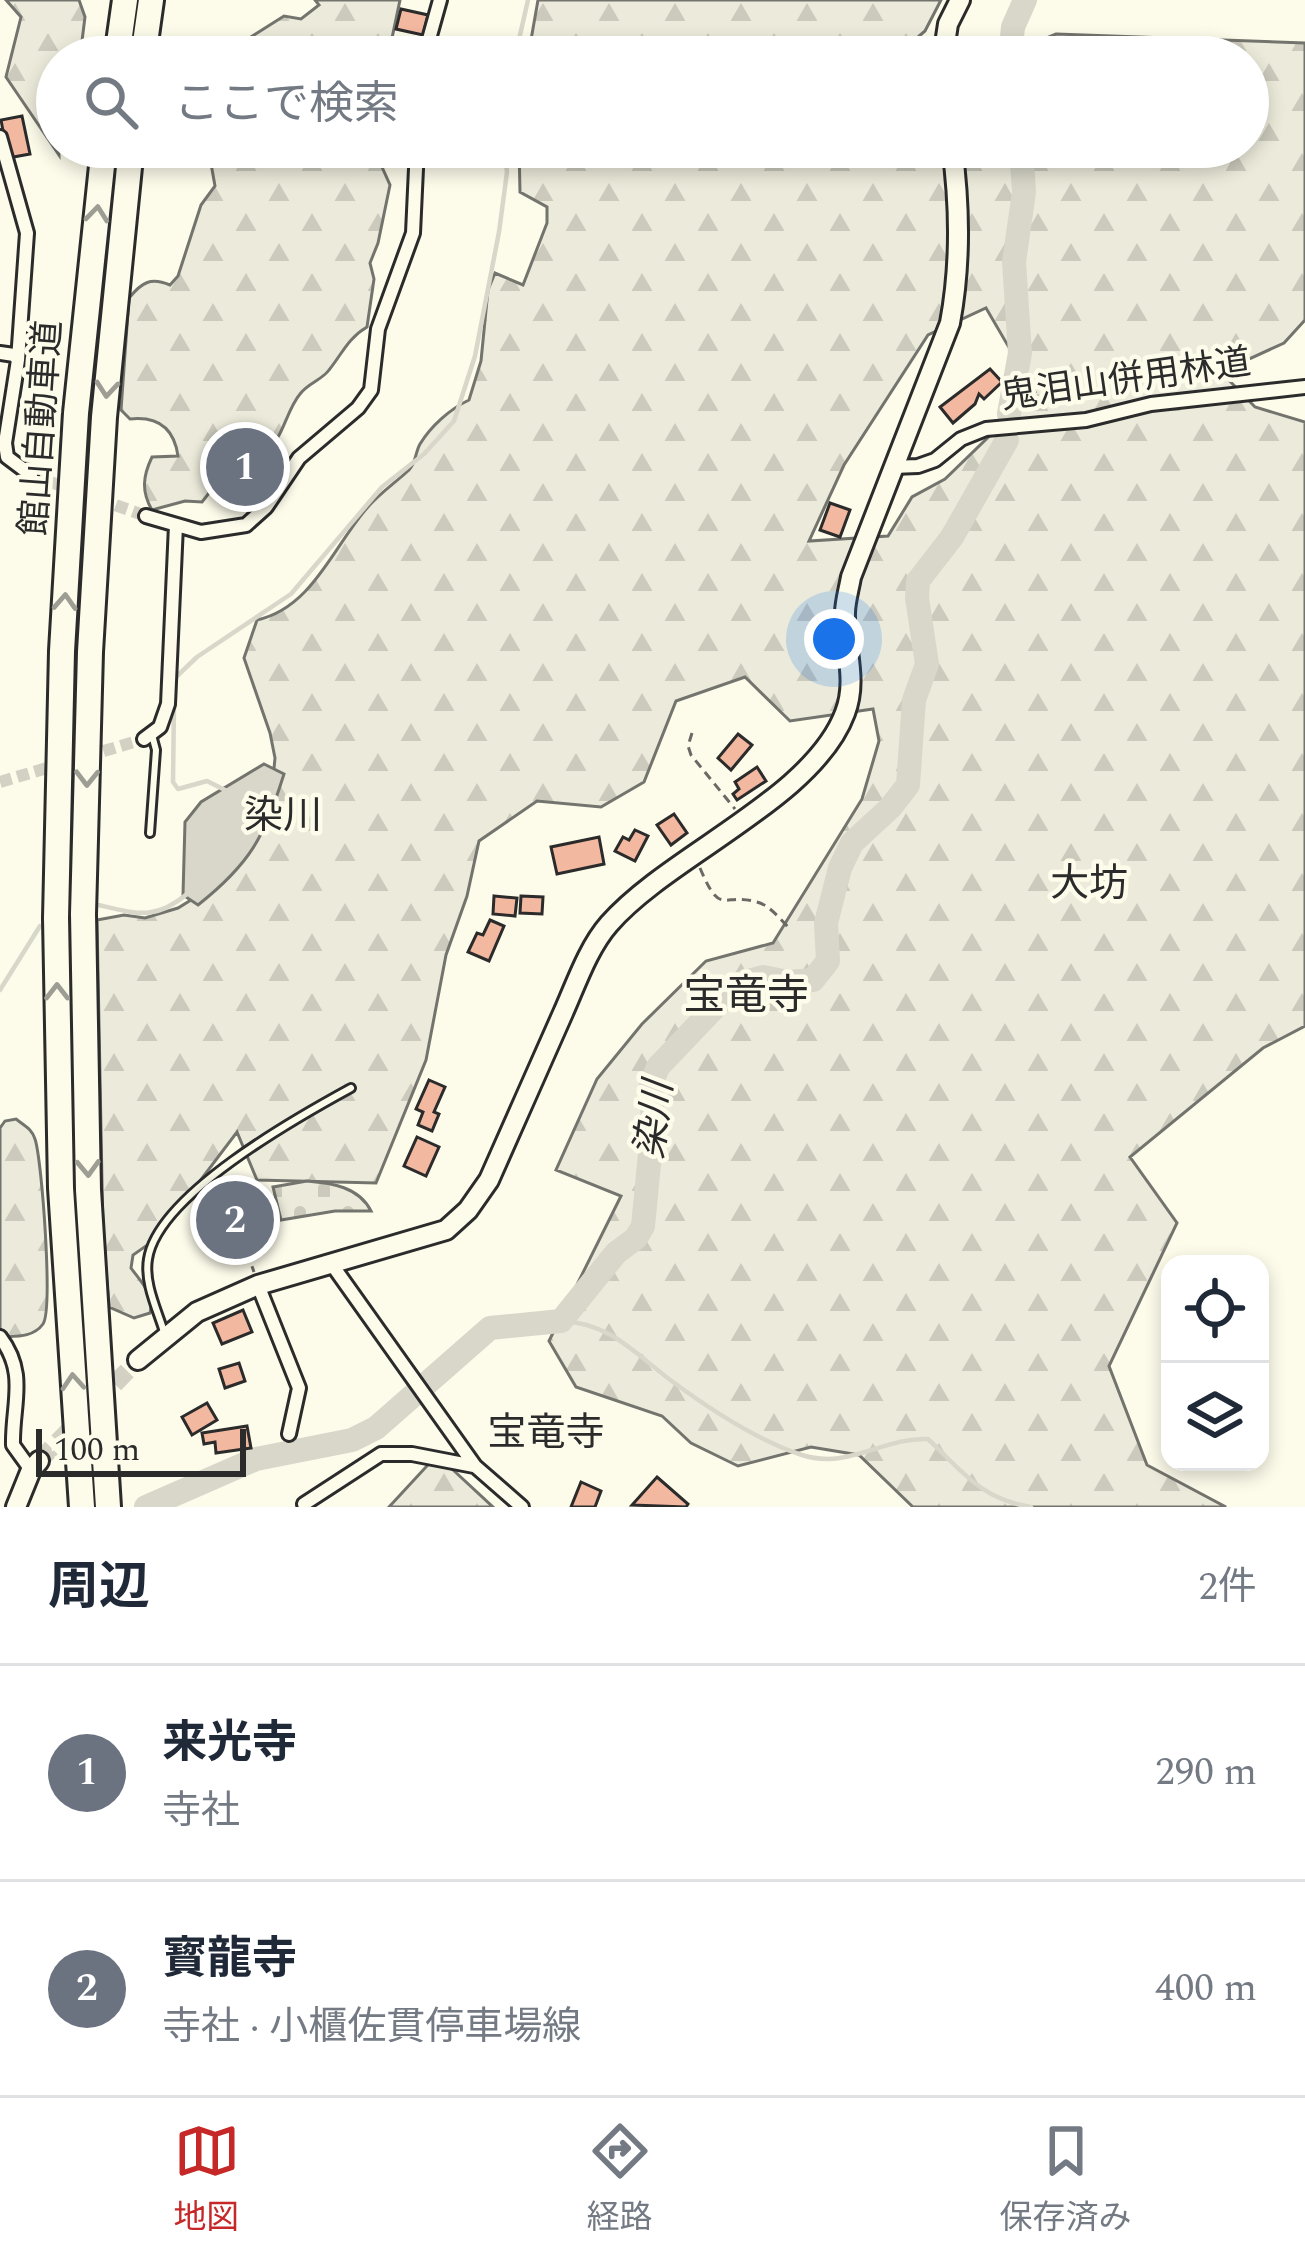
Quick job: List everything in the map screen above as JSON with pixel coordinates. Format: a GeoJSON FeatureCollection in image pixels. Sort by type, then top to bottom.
{"type":"FeatureCollection","features":[{"type":"Feature","properties":{"kind":"highway"},"geometry":{"type":"LineString","coordinates":[[120,36],[125,0]]}},
{"type":"Feature","properties":{"kind":"highway"},"geometry":{"type":"LineString","coordinates":[[146,36],[151,0]]}},
{"type":"Feature","properties":{"kind":"highway","name":"館山自動車道"},"geometry":{"type":"LineString","coordinates":[[81,1503],[61,1189],[56,918],[62,651],[75,437],[102,168]]}},
{"type":"Feature","properties":{"kind":"highway","name":"館山自動車道"},"geometry":{"type":"LineString","coordinates":[[108,1502],[88,1190],[83,914],[98,511],[129,168]]}},
{"type":"Feature","properties":{"kind":"main road"},"geometry":{"type":"LineString","coordinates":[[946,36],[960,0]]}},
{"type":"Feature","properties":{"kind":"main road"},"geometry":{"type":"LineString","coordinates":[[138,1360],[197,1312],[258,1285],[446,1230],[468,1210],[489,1180],[605,928],[641,891],[741,822],[808,767],[844,716],[851,689],[844,613],[851,578],[950,322],[959,202],[955,168]]}},
{"type":"Feature","properties":{"kind":"main road"},"geometry":{"type":"LineString","coordinates":[[16,1507],[35,1465]]}},
{"type":"Feature","properties":{"kind":"street"},"geometry":{"type":"LineString","coordinates":[[430,36],[440,0]]}},
{"type":"Feature","properties":{"kind":"street"},"geometry":{"type":"LineString","coordinates":[[0,137],[27,233],[18,360],[5,442],[7,457],[31,475]]}},
{"type":"Feature","properties":{"kind":"street"},"geometry":{"type":"LineString","coordinates":[[146,516],[219,532],[246,525],[266,507],[299,458],[358,408],[371,390],[378,329],[413,233],[416,168]]}},
{"type":"Feature","properties":{"kind":"street"},"geometry":{"type":"LineString","coordinates":[[0,353],[18,360]]}},
{"type":"Feature","properties":{"kind":"street","name":"鬼泪山併用林道"},"geometry":{"type":"LineString","coordinates":[[892,467],[935,460],[986,429],[1086,420],[1151,404],[1305,387]]}},
{"type":"Feature","properties":{"kind":"street"},"geometry":{"type":"LineString","coordinates":[[148,737],[160,727],[168,704],[176,525]]}},
{"type":"Feature","properties":{"kind":"street"},"geometry":{"type":"LineString","coordinates":[[333,1266],[476,1466],[522,1507]]}},
{"type":"Feature","properties":{"kind":"street"},"geometry":{"type":"LineString","coordinates":[[258,1285],[298,1388],[289,1434]]}},
{"type":"Feature","properties":{"kind":"street"},"geometry":{"type":"LineString","coordinates":[[0,1337],[15,1358],[13,1445],[35,1465]]}},
{"type":"Feature","properties":{"kind":"street"},"geometry":{"type":"LineString","coordinates":[[304,1504],[381,1454],[412,1454],[476,1466]]}},
{"type":"Feature","properties":{"kind":"lane"},"geometry":{"type":"LineString","coordinates":[[148,737],[156,750],[150,833]]}},
{"type":"Feature","properties":{"kind":"lane"},"geometry":{"type":"LineString","coordinates":[[166,1335],[147,1265],[162,1223],[182,1202],[274,1133],[351,1088]]}},
{"type":"Feature","properties":{"kind":"path"},"geometry":{"type":"LineString","coordinates":[[692,733],[688,746],[692,755],[741,822]]}},
{"type":"Feature","properties":{"kind":"path"},"geometry":{"type":"LineString","coordinates":[[694,855],[710,892],[720,901],[761,903],[790,929]]}},
{"type":"Feature","properties":{"kind":"path"},"geometry":{"type":"LineString","coordinates":[[242,1238],[258,1285]]}},
{"type":"Feature","properties":{"kind":"green space"},"geometry":{"type":"Polygon","coordinates":[[[6,0],[79,0],[85,17],[83,36],[36,36],[36,121],[6,77],[21,17],[6,0]]]}},
{"type":"Feature","properties":{"kind":"green space"},"geometry":{"type":"Polygon","coordinates":[[[315,0],[400,0],[392,36],[252,36],[284,16],[301,19],[319,5],[315,0]]]}},
{"type":"Feature","properties":{"kind":"green space"},"geometry":{"type":"Polygon","coordinates":[[[538,0],[941,0],[919,36],[532,36],[538,0]]]}},
{"type":"Feature","properties":{"kind":"green space"},"geometry":{"type":"Polygon","coordinates":[[[1269,42],[1305,43],[1305,320],[1284,343],[1221,372],[1255,407],[1305,422],[1305,1026],[1263,1048],[1130,1157],[1177,1223],[1109,1366],[1147,1465],[1226,1507],[913,1507],[859,1455],[811,1447],[738,1466],[691,1443],[662,1416],[576,1387],[549,1341],[621,1196],[556,1170],[597,1079],[642,1024],[706,961],[773,943],[862,799],[879,741],[873,709],[790,721],[745,677],[676,701],[644,782],[601,807],[537,801],[479,841],[467,896],[446,955],[426,1060],[376,1183],[257,1180],[237,1132],[156,1239],[133,1255],[131,1268],[149,1295],[150,1313],[134,1318],[109,1307],[103,1234],[97,920],[124,915],[145,918],[178,908],[204,892],[273,779],[270,733],[244,658],[257,620],[293,603],[307,590],[367,508],[411,467],[430,431],[469,400],[481,361],[488,290],[495,273],[523,285],[547,223],[547,207],[520,192],[519,168],[1269,168],[1269,42]],[[986,308],[928,335],[844,465],[809,541],[888,536],[912,497],[945,479],[1035,392],[986,308]]]}},
{"type":"Feature","properties":{"kind":"green space"},"geometry":{"type":"Polygon","coordinates":[[[212,168],[382,168],[390,185],[370,263],[374,279],[367,327],[300,394],[278,437],[229,443],[221,453],[217,479],[202,502],[185,501],[152,510],[144,484],[152,457],[178,456],[163,426],[130,419],[121,410],[129,298],[147,282],[170,285],[178,276],[201,205],[215,186],[212,168]]]}},
{"type":"Feature","properties":{"kind":"green space"},"geometry":{"type":"Polygon","coordinates":[[[16,1119],[32,1133],[38,1152],[46,1313],[34,1332],[0,1337],[0,1128],[5,1121],[16,1119]]]}},
{"type":"Feature","properties":{"kind":"green space"},"geometry":{"type":"Polygon","coordinates":[[[307,1181],[352,1191],[371,1211],[281,1220],[273,1187],[307,1181]]]}},
{"type":"Feature","properties":{"kind":"green space"},"geometry":{"type":"Polygon","coordinates":[[[437,1455],[493,1507],[389,1507],[437,1455]]]}},
{"type":"Feature","properties":{"kind":"shaded area"},"geometry":{"type":"Polygon","coordinates":[[[264,764],[284,774],[270,815],[243,862],[198,905],[183,895],[185,822],[201,802],[264,764]]]}},
{"type":"Feature","properties":{"kind":"building"},"geometry":{"type":"Polygon","coordinates":[[[401,9],[428,15],[423,35],[396,29],[401,9]]]}},
{"type":"Feature","properties":{"kind":"building"},"geometry":{"type":"Polygon","coordinates":[[[22,116],[30,154],[8,158],[1,120],[22,116]]]}},
{"type":"Feature","properties":{"kind":"building"},"geometry":{"type":"Polygon","coordinates":[[[990,369],[1002,382],[984,399],[979,394],[975,404],[953,423],[940,407],[990,369]]]}},
{"type":"Feature","properties":{"kind":"building"},"geometry":{"type":"Polygon","coordinates":[[[240,449],[263,465],[250,484],[228,469],[240,449]]]}},
{"type":"Feature","properties":{"kind":"building"},"geometry":{"type":"Polygon","coordinates":[[[830,503],[850,510],[840,537],[820,530],[830,503]]]}},
{"type":"Feature","properties":{"kind":"building"},"geometry":{"type":"Polygon","coordinates":[[[738,734],[752,745],[731,770],[718,758],[738,734]]]}},
{"type":"Feature","properties":{"kind":"building"},"geometry":{"type":"Polygon","coordinates":[[[757,767],[766,781],[737,800],[735,782],[757,767]]]}},
{"type":"Feature","properties":{"kind":"building"},"geometry":{"type":"Polygon","coordinates":[[[674,814],[687,833],[671,845],[657,825],[674,814]]]}},
{"type":"Feature","properties":{"kind":"building"},"geometry":{"type":"Polygon","coordinates":[[[635,830],[648,836],[635,861],[615,851],[623,837],[629,840],[635,830]]]}},
{"type":"Feature","properties":{"kind":"building"},"geometry":{"type":"Polygon","coordinates":[[[599,837],[604,864],[557,874],[551,847],[599,837]]]}},
{"type":"Feature","properties":{"kind":"building"},"geometry":{"type":"Polygon","coordinates":[[[494,896],[517,898],[515,916],[493,914],[494,896]]]}},
{"type":"Feature","properties":{"kind":"building"},"geometry":{"type":"Polygon","coordinates":[[[521,896],[543,897],[542,914],[520,913],[521,896]]]}},
{"type":"Feature","properties":{"kind":"building"},"geometry":{"type":"Polygon","coordinates":[[[490,920],[504,926],[489,961],[468,952],[490,920]]]}},
{"type":"Feature","properties":{"kind":"building"},"geometry":{"type":"Polygon","coordinates":[[[429,1080],[445,1087],[432,1131],[418,1125],[423,1112],[416,1109],[429,1080]]]}},
{"type":"Feature","properties":{"kind":"building"},"geometry":{"type":"Polygon","coordinates":[[[417,1137],[439,1147],[426,1176],[404,1166],[417,1137]]]}},
{"type":"Feature","properties":{"kind":"building"},"geometry":{"type":"Polygon","coordinates":[[[271,1199],[278,1220],[256,1227],[249,1206],[271,1199]]]}},
{"type":"Feature","properties":{"kind":"building"},"geometry":{"type":"Polygon","coordinates":[[[245,1207],[249,1226],[224,1232],[220,1214],[245,1207]]]}},
{"type":"Feature","properties":{"kind":"building"},"geometry":{"type":"Polygon","coordinates":[[[243,1310],[252,1332],[222,1344],[213,1323],[243,1310]]]}},
{"type":"Feature","properties":{"kind":"building"},"geometry":{"type":"Polygon","coordinates":[[[239,1363],[245,1381],[225,1388],[219,1369],[239,1363]]]}},
{"type":"Feature","properties":{"kind":"building"},"geometry":{"type":"Polygon","coordinates":[[[207,1403],[217,1420],[192,1435],[182,1417],[207,1403]]]}},
{"type":"Feature","properties":{"kind":"building"},"geometry":{"type":"Polygon","coordinates":[[[247,1426],[251,1448],[216,1453],[215,1442],[204,1444],[202,1433],[247,1426]]]}},
{"type":"Feature","properties":{"kind":"building"},"geometry":{"type":"Polygon","coordinates":[[[657,1477],[688,1504],[686,1507],[632,1505],[657,1477]]]}},
{"type":"Feature","properties":{"kind":"building"},"geometry":{"type":"Polygon","coordinates":[[[581,1482],[601,1491],[595,1507],[571,1507],[581,1482]]]}},
{"type":"Feature","properties":{"kind":"waterway"},"geometry":{"type":"LineString","coordinates":[[520,36],[528,0]]}},
{"type":"Feature","properties":{"kind":"waterway","name":"染川"},"geometry":{"type":"LineString","coordinates":[[1012,36],[1025,0]]}},
{"type":"Feature","properties":{"kind":"waterway"},"geometry":{"type":"LineString","coordinates":[[175,687],[175,678],[197,657],[291,594],[382,487],[424,454],[454,421],[475,356],[507,168]]}},
{"type":"Feature","properties":{"kind":"waterway","name":"染川"},"geometry":{"type":"LineString","coordinates":[[1009,414],[1020,353],[1014,262],[1024,192],[1022,168]]}},
{"type":"Feature","properties":{"kind":"waterway","name":"染川"},"geometry":{"type":"LineString","coordinates":[[146,1507],[256,1459],[352,1440],[376,1428],[490,1328],[561,1321],[616,1253],[636,1238],[643,1226],[653,1123],[651,1085],[658,1067],[737,984],[763,977],[813,980],[828,961],[826,923],[840,868],[852,843],[908,785],[914,700],[927,664],[918,581],[952,537],[1007,440]]}},
{"type":"Feature","properties":{"kind":"waterway"},"geometry":{"type":"LineString","coordinates":[[174,704],[173,782],[178,789],[207,781],[227,791]]}},
{"type":"Feature","properties":{"kind":"waterway"},"geometry":{"type":"LineString","coordinates":[[93,904],[153,912],[187,894]]}},
{"type":"Feature","properties":{"kind":"waterway"},"geometry":{"type":"LineString","coordinates":[[0,990],[40,926]]}},
{"type":"Feature","properties":{"kind":"waterway"},"geometry":{"type":"LineString","coordinates":[[561,1321],[608,1334],[718,1413],[785,1449],[835,1459],[928,1439],[986,1491],[1031,1507]]}},
{"type":"Feature","properties":{"kind":"tunnel"},"geometry":{"type":"LineString","coordinates":[[31,475],[146,516]]}},
{"type":"Feature","properties":{"kind":"tunnel"},"geometry":{"type":"LineString","coordinates":[[0,782],[144,739]]}},
{"type":"Feature","properties":{"kind":"tunnel"},"geometry":{"type":"LineString","coordinates":[[39,1461],[138,1360]]}},
{"type":"Feature","properties":{"kind":"place","name":"来光寺"},"geometry":{"type":"Point","coordinates":[245,467]}},
{"type":"Feature","properties":{"kind":"place","name":"寳龍寺"},"geometry":{"type":"Point","coordinates":[235,1220]}},
{"type":"Feature","properties":{"kind":"district","name":"染川"},"geometry":{"type":"Point","coordinates":[283,816]}},
{"type":"Feature","properties":{"kind":"district","name":"大坊"},"geometry":{"type":"Point","coordinates":[1089,884]}},
{"type":"Feature","properties":{"kind":"district","name":"宝竜寺"},"geometry":{"type":"Point","coordinates":[746,996]}},
{"type":"Feature","properties":{"kind":"district","name":"宝竜寺"},"geometry":{"type":"Point","coordinates":[546,1433]}}]}
